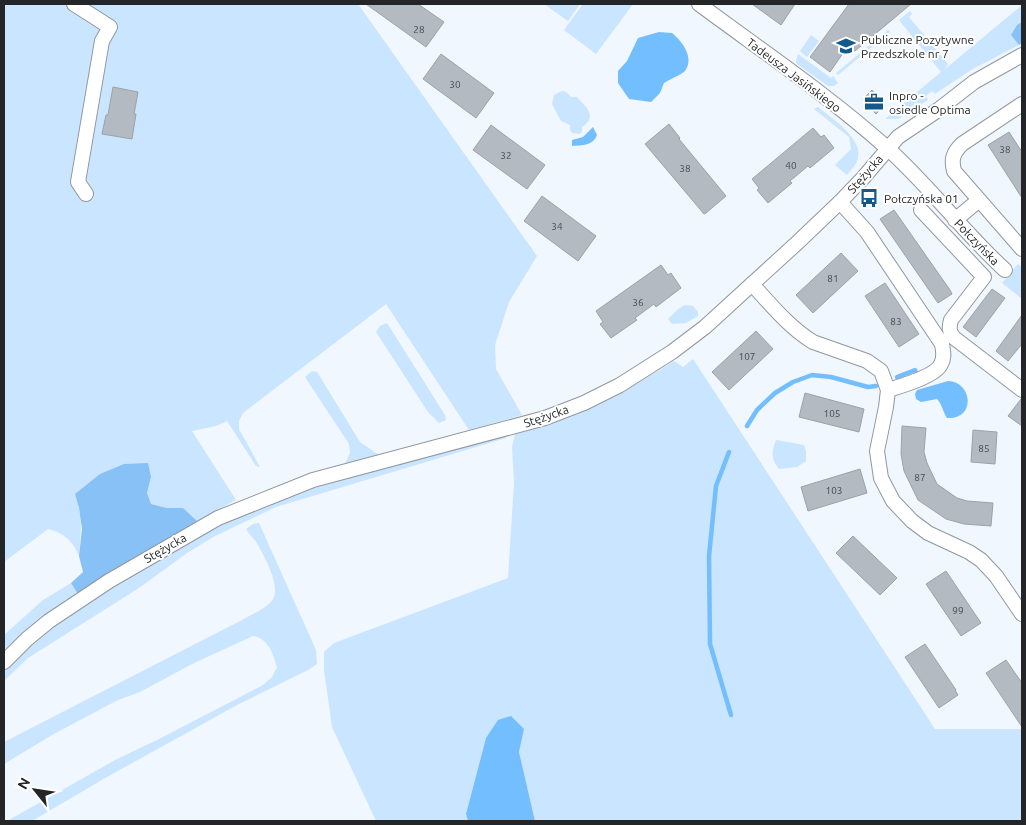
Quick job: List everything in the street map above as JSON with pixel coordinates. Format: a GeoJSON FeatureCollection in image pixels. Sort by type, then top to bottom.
{"type":"FeatureCollection","features":[{"type":"Feature","properties":{"kind":"street"},"geometry":{"type":"LineString","coordinates":[[74,4],[110,27],[102,41],[78,182],[86,194]]}},
{"type":"Feature","properties":{"kind":"street","name":"Tadeusza Jasińskiego"},"geometry":{"type":"LineString","coordinates":[[699,4],[789,70],[887,148]]}},
{"type":"Feature","properties":{"kind":"street","name":"Stężycka"},"geometry":{"type":"LineString","coordinates":[[4,662],[27,639],[71,606],[152,555],[218,518],[313,480],[545,418],[584,403],[620,385],[672,352],[705,327],[840,202],[898,137],[938,110],[974,82],[1022,55]]}},
{"type":"Feature","properties":{"kind":"street"},"geometry":{"type":"LineString","coordinates":[[1022,104],[962,144],[955,152],[951,161],[954,171],[1022,249]]}},
{"type":"Feature","properties":{"kind":"street","name":"Połczyńska"},"geometry":{"type":"LineString","coordinates":[[887,148],[1001,266],[984,277]]}},
{"type":"Feature","properties":{"kind":"street"},"geometry":{"type":"LineString","coordinates":[[955,220],[979,200]]}},
{"type":"Feature","properties":{"kind":"street"},"geometry":{"type":"LineString","coordinates":[[840,202],[868,232],[942,344],[944,355],[941,365],[934,372],[888,390]]}},
{"type":"Feature","properties":{"kind":"street"},"geometry":{"type":"LineString","coordinates":[[921,210],[984,277],[951,320],[950,332],[953,337],[1022,390]]}},
{"type":"Feature","properties":{"kind":"street"},"geometry":{"type":"LineString","coordinates":[[752,284],[795,330],[806,338],[867,361],[881,371],[888,390],[877,451],[881,478],[893,501],[912,521],[928,533],[969,552],[981,560],[996,576],[1022,614]]}},
{"type":"Feature","properties":{"kind":"shaded area"},"geometry":{"type":"Polygon","coordinates":[[[4,4],[358,4],[537,256],[509,302],[495,345],[496,369],[522,415],[469,430],[386,304],[243,413],[239,421],[239,429],[260,467],[256,466],[227,421],[216,426],[192,431],[236,500],[197,521],[183,508],[167,508],[151,504],[147,493],[151,477],[75,494],[78,503],[81,532],[79,556],[67,538],[48,529],[4,562],[4,4]]]}},
{"type":"Feature","properties":{"kind":"shaded area"},"geometry":{"type":"Polygon","coordinates":[[[544,4],[580,4],[568,21],[544,4]]]}},
{"type":"Feature","properties":{"kind":"shaded area"},"geometry":{"type":"Polygon","coordinates":[[[583,4],[633,4],[596,54],[564,30],[583,4]]]}},
{"type":"Feature","properties":{"kind":"shaded area"},"geometry":{"type":"Polygon","coordinates":[[[1022,5],[1022,22],[1017,25],[1012,34],[1019,45],[971,70],[935,94],[932,91],[926,96],[928,100],[898,119],[885,119],[941,72],[899,20],[910,11],[912,14],[909,17],[948,64],[944,70],[1022,5]]]}},
{"type":"Feature","properties":{"kind":"shaded area"},"geometry":{"type":"Polygon","coordinates":[[[1022,22],[1022,43],[1019,45],[1011,35],[1017,25],[1022,22]]]}},
{"type":"Feature","properties":{"kind":"shaded area"},"geometry":{"type":"Polygon","coordinates":[[[888,30],[890,32],[838,75],[836,73],[888,30]]]}},
{"type":"Feature","properties":{"kind":"shaded area"},"geometry":{"type":"Polygon","coordinates":[[[659,32],[672,33],[680,40],[688,55],[688,66],[685,71],[664,83],[660,93],[651,102],[629,99],[618,83],[618,71],[627,61],[638,38],[659,32]]]}},
{"type":"Feature","properties":{"kind":"shaded area"},"geometry":{"type":"Polygon","coordinates":[[[811,35],[819,41],[807,57],[800,51],[811,35]]]}},
{"type":"Feature","properties":{"kind":"shaded area"},"geometry":{"type":"Polygon","coordinates":[[[798,54],[831,78],[833,76],[838,83],[834,86],[828,86],[797,64],[798,54]]]}},
{"type":"Feature","properties":{"kind":"shaded area"},"geometry":{"type":"Polygon","coordinates":[[[562,91],[571,97],[577,97],[589,111],[590,119],[582,127],[580,134],[572,133],[570,125],[561,121],[552,104],[554,95],[562,91]]]}},
{"type":"Feature","properties":{"kind":"shaded area"},"geometry":{"type":"Polygon","coordinates":[[[818,107],[845,129],[856,143],[858,158],[854,167],[847,175],[835,165],[851,149],[849,137],[814,109],[818,107]]]}},
{"type":"Feature","properties":{"kind":"shaded area"},"geometry":{"type":"Polygon","coordinates":[[[593,127],[597,135],[593,141],[587,144],[572,146],[572,140],[583,137],[593,127]]]}},
{"type":"Feature","properties":{"kind":"shaded area"},"geometry":{"type":"Polygon","coordinates":[[[1018,264],[1022,267],[1022,299],[1002,283],[1018,264]]]}},
{"type":"Feature","properties":{"kind":"shaded area"},"geometry":{"type":"Polygon","coordinates":[[[685,305],[693,306],[698,312],[698,316],[686,323],[672,324],[668,319],[685,305]]]}},
{"type":"Feature","properties":{"kind":"shaded area"},"geometry":{"type":"Polygon","coordinates":[[[387,323],[445,415],[446,420],[439,423],[428,412],[376,332],[380,326],[387,323]]]}},
{"type":"Feature","properties":{"kind":"shaded area"},"geometry":{"type":"Polygon","coordinates":[[[693,359],[935,729],[1022,729],[1022,821],[535,821],[519,752],[524,729],[486,738],[466,814],[468,821],[376,821],[332,727],[324,670],[324,652],[334,643],[508,578],[514,483],[512,447],[515,434],[557,421],[598,404],[674,361],[683,367],[693,359]]]}},
{"type":"Feature","properties":{"kind":"shaded area"},"geometry":{"type":"Polygon","coordinates":[[[312,371],[317,372],[360,442],[379,455],[345,464],[350,453],[349,444],[305,377],[312,371]]]}},
{"type":"Feature","properties":{"kind":"shaded area"},"geometry":{"type":"Polygon","coordinates":[[[948,381],[962,387],[968,401],[963,413],[956,417],[947,418],[937,399],[921,402],[916,399],[915,394],[917,390],[948,381]]]}},
{"type":"Feature","properties":{"kind":"shaded area"},"geometry":{"type":"Polygon","coordinates":[[[505,436],[506,438],[276,507],[215,536],[187,553],[139,588],[28,658],[4,681],[4,672],[45,632],[85,604],[213,528],[252,509],[305,490],[505,436]]]}},
{"type":"Feature","properties":{"kind":"shaded area"},"geometry":{"type":"Polygon","coordinates":[[[776,440],[804,445],[806,461],[797,467],[779,469],[774,462],[773,455],[776,440]]]}},
{"type":"Feature","properties":{"kind":"shaded area"},"geometry":{"type":"Polygon","coordinates":[[[148,463],[151,477],[147,493],[151,504],[167,508],[183,508],[197,521],[78,594],[71,583],[83,572],[79,556],[82,529],[75,494],[100,474],[124,464],[148,463]]]}},
{"type":"Feature","properties":{"kind":"shaded area"},"geometry":{"type":"Polygon","coordinates":[[[259,523],[316,650],[317,664],[237,705],[32,821],[7,821],[117,759],[263,685],[272,677],[277,667],[272,652],[263,640],[253,636],[194,663],[140,692],[118,700],[52,735],[4,764],[4,742],[242,620],[270,603],[274,598],[275,591],[272,574],[258,545],[246,529],[253,524],[259,523]]]}},
{"type":"Feature","properties":{"kind":"shaded area"},"geometry":{"type":"Polygon","coordinates":[[[71,583],[78,594],[52,611],[4,652],[4,635],[43,600],[71,583]]]}},
{"type":"Feature","properties":{"kind":"shaded area"},"geometry":{"type":"Polygon","coordinates":[[[511,716],[524,729],[519,752],[535,821],[468,821],[466,814],[486,738],[498,720],[511,716]]]}},
{"type":"Feature","properties":{"kind":"building"},"geometry":{"type":"Polygon","coordinates":[[[366,4],[418,4],[444,22],[426,47],[366,4]]]}},
{"type":"Feature","properties":{"kind":"building"},"geometry":{"type":"Polygon","coordinates":[[[752,4],[795,4],[781,25],[752,4]]]}},
{"type":"Feature","properties":{"kind":"building"},"geometry":{"type":"Polygon","coordinates":[[[849,4],[911,4],[855,51],[848,46],[830,72],[810,57],[849,4]]]}},
{"type":"Feature","properties":{"kind":"building"},"geometry":{"type":"Polygon","coordinates":[[[441,54],[494,93],[476,118],[423,79],[441,54]]]}},
{"type":"Feature","properties":{"kind":"building"},"geometry":{"type":"Polygon","coordinates":[[[113,87],[138,92],[132,139],[102,134],[106,115],[108,115],[113,87]]]}},
{"type":"Feature","properties":{"kind":"building","name":"Inpro - osiedle Optima"},"geometry":{"type":"Polygon","coordinates":[[[872,90],[885,105],[876,114],[863,99],[872,90]]]}},
{"type":"Feature","properties":{"kind":"building"},"geometry":{"type":"Polygon","coordinates":[[[669,124],[726,196],[704,214],[645,144],[669,124]]]}},
{"type":"Feature","properties":{"kind":"building"},"geometry":{"type":"Polygon","coordinates":[[[491,125],[545,165],[527,189],[473,150],[491,125]]]}},
{"type":"Feature","properties":{"kind":"building"},"geometry":{"type":"Polygon","coordinates":[[[813,128],[821,137],[824,135],[834,148],[810,168],[808,166],[790,181],[792,183],[768,203],[757,190],[759,188],[752,179],[813,128]]]}},
{"type":"Feature","properties":{"kind":"building"},"geometry":{"type":"Polygon","coordinates":[[[1009,132],[1022,152],[1022,198],[988,145],[1009,132]]]}},
{"type":"Feature","properties":{"kind":"building"},"geometry":{"type":"Polygon","coordinates":[[[542,196],[596,236],[578,261],[524,221],[542,196]]]}},
{"type":"Feature","properties":{"kind":"building"},"geometry":{"type":"Polygon","coordinates":[[[894,210],[952,294],[938,303],[880,219],[894,210]]]}},
{"type":"Feature","properties":{"kind":"building"},"geometry":{"type":"Polygon","coordinates":[[[841,253],[858,271],[813,313],[796,295],[841,253]]]}},
{"type":"Feature","properties":{"kind":"building"},"geometry":{"type":"Polygon","coordinates":[[[661,265],[668,275],[671,273],[681,288],[656,307],[654,304],[635,318],[637,320],[611,338],[600,324],[603,322],[596,311],[661,265]]]}},
{"type":"Feature","properties":{"kind":"building"},"geometry":{"type":"Polygon","coordinates":[[[885,283],[919,334],[899,347],[865,296],[885,283]]]}},
{"type":"Feature","properties":{"kind":"building"},"geometry":{"type":"Polygon","coordinates":[[[992,289],[1005,298],[976,337],[963,327],[992,289]]]}},
{"type":"Feature","properties":{"kind":"building"},"geometry":{"type":"Polygon","coordinates":[[[1022,315],[1022,344],[1008,361],[996,351],[1022,315]]]}},
{"type":"Feature","properties":{"kind":"building"},"geometry":{"type":"Polygon","coordinates":[[[756,331],[773,349],[729,390],[712,372],[756,331]]]}},
{"type":"Feature","properties":{"kind":"building"},"geometry":{"type":"Polygon","coordinates":[[[805,393],[864,409],[859,432],[799,417],[805,393]]]}},
{"type":"Feature","properties":{"kind":"building"},"geometry":{"type":"Polygon","coordinates":[[[1022,399],[1022,426],[1008,416],[1022,399]]]}},
{"type":"Feature","properties":{"kind":"building"},"geometry":{"type":"Polygon","coordinates":[[[902,426],[926,428],[924,452],[937,484],[957,498],[967,501],[993,503],[991,526],[964,524],[946,519],[918,500],[904,471],[901,454],[902,426]]]}},
{"type":"Feature","properties":{"kind":"building"},"geometry":{"type":"Polygon","coordinates":[[[973,430],[997,432],[995,464],[971,462],[973,430]]]}},
{"type":"Feature","properties":{"kind":"building"},"geometry":{"type":"Polygon","coordinates":[[[860,469],[867,493],[808,511],[801,487],[860,469]]]}},
{"type":"Feature","properties":{"kind":"building"},"geometry":{"type":"Polygon","coordinates":[[[853,536],[897,578],[880,595],[836,553],[853,536]]]}},
{"type":"Feature","properties":{"kind":"building"},"geometry":{"type":"Polygon","coordinates":[[[946,571],[981,623],[961,636],[926,584],[946,571]]]}},
{"type":"Feature","properties":{"kind":"building"},"geometry":{"type":"Polygon","coordinates":[[[925,644],[958,695],[939,708],[905,657],[925,644]]]}},
{"type":"Feature","properties":{"kind":"building"},"geometry":{"type":"Polygon","coordinates":[[[1006,660],[1022,683],[1022,727],[986,673],[1006,660]]]}},
{"type":"Feature","properties":{"kind":"waterway"},"geometry":{"type":"LineString","coordinates":[[897,377],[915,370],[916,373]]}},
{"type":"Feature","properties":{"kind":"waterway"},"geometry":{"type":"LineString","coordinates":[[747,426],[757,410],[775,393],[793,382],[812,375],[831,377],[868,387],[876,386]]}},
{"type":"Feature","properties":{"kind":"waterway"},"geometry":{"type":"LineString","coordinates":[[729,452],[716,486],[709,556],[710,644],[731,715]]}},
{"type":"Feature","properties":{"kind":"place","name":"Publiczne Pozytywne Przedszkole nr 7"},"geometry":{"type":"Point","coordinates":[846,46]}},
{"type":"Feature","properties":{"kind":"place","name":"Inpro - osiedle Optima"},"geometry":{"type":"Point","coordinates":[874,102]}},
{"type":"Feature","properties":{"kind":"place","name":"Połczyńska 01"},"geometry":{"type":"Point","coordinates":[869,198]}}]}
